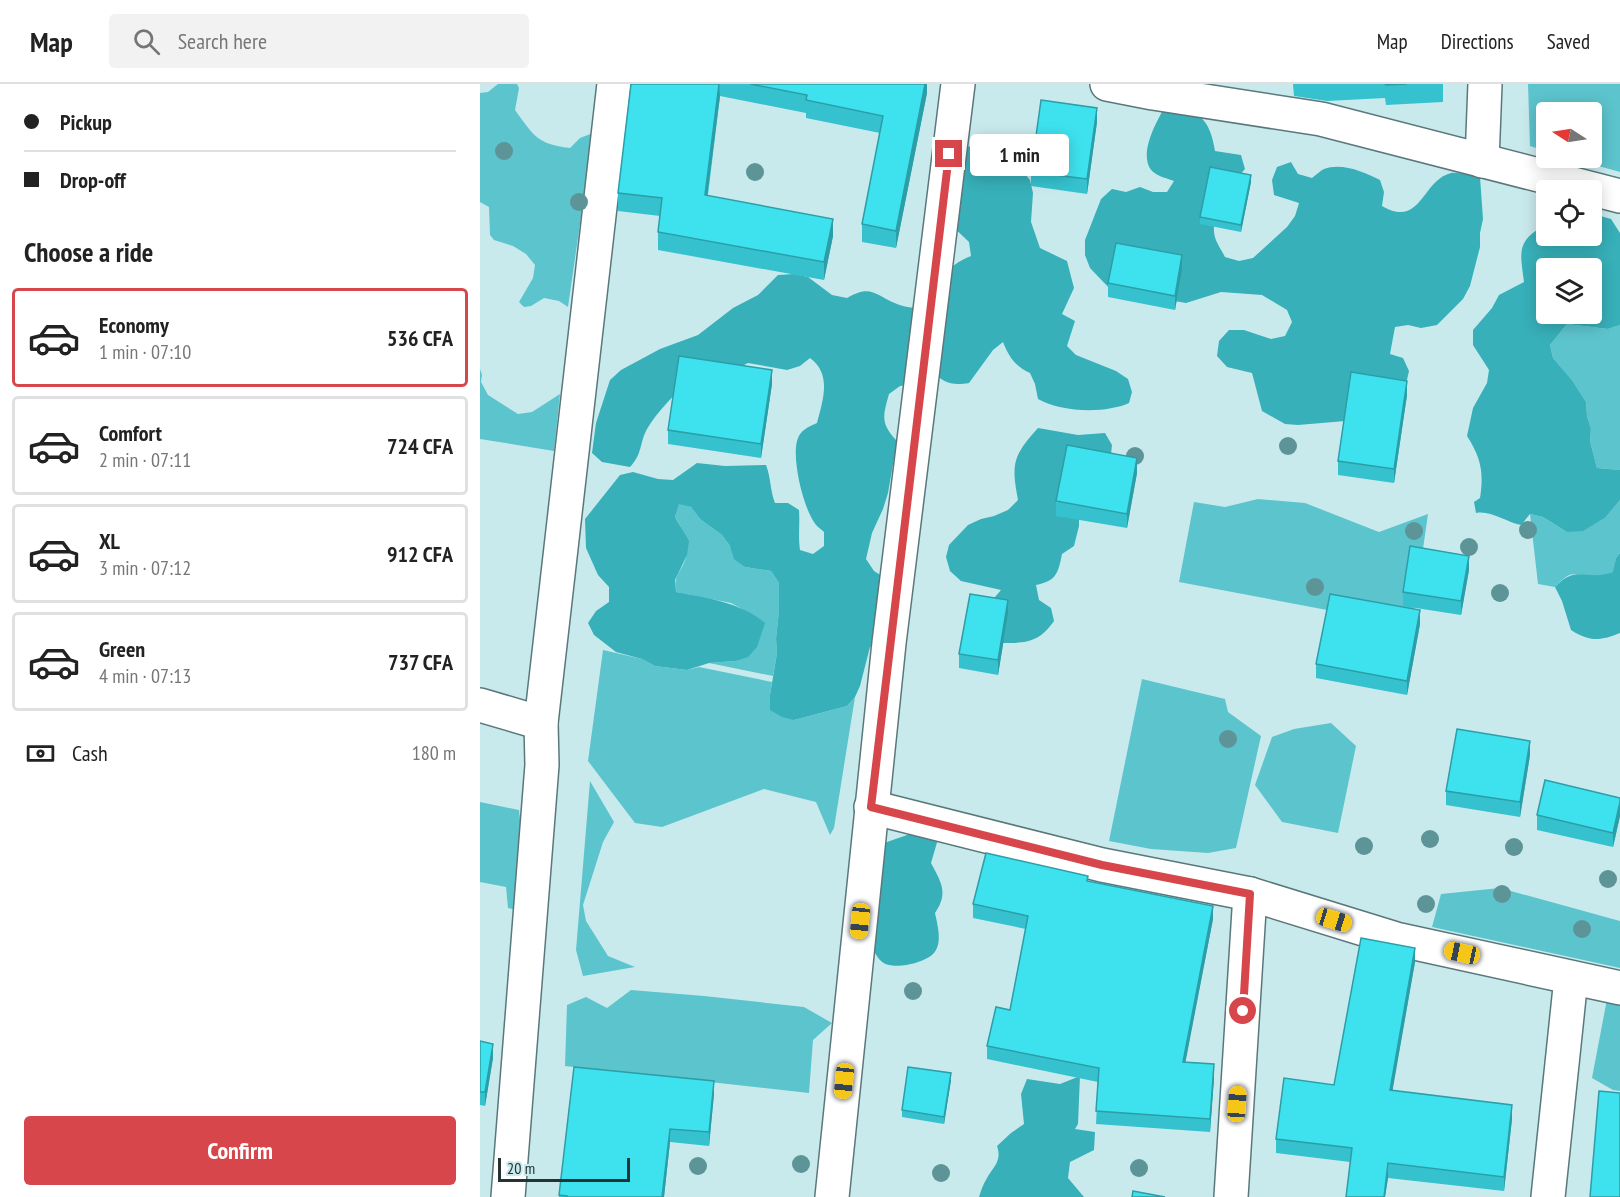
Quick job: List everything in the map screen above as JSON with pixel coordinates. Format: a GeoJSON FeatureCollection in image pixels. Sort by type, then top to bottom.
{"type":"FeatureCollection","features":[{"type":"Feature","properties":{"kind":"street"},"geometry":{"type":"LineString","coordinates":[[508,1197],[542,765],[541,723],[614,84]]}},
{"type":"Feature","properties":{"kind":"street"},"geometry":{"type":"LineString","coordinates":[[832,1197],[871,807],[958,84]]}},
{"type":"Feature","properties":{"kind":"street"},"geometry":{"type":"LineString","coordinates":[[1107,84],[1153,89],[1321,119],[1620,196]]}},
{"type":"Feature","properties":{"kind":"street"},"geometry":{"type":"LineString","coordinates":[[1482,161],[1485,84]]}},
{"type":"Feature","properties":{"kind":"street"},"geometry":{"type":"LineString","coordinates":[[480,705],[541,723]]}},
{"type":"Feature","properties":{"kind":"street"},"geometry":{"type":"LineString","coordinates":[[871,807],[1102,865],[1250,894],[1396,939],[1620,988]]}},
{"type":"Feature","properties":{"kind":"street"},"geometry":{"type":"LineString","coordinates":[[1231,1197],[1250,894]]}},
{"type":"Feature","properties":{"kind":"street"},"geometry":{"type":"LineString","coordinates":[[1548,1197],[1572,978]]}},
{"type":"Feature","properties":{"kind":"shaded area"},"geometry":{"type":"Polygon","coordinates":[[[498,84],[517,84],[519,88],[515,110],[532,132],[543,141],[570,148],[580,138],[593,133],[568,307],[559,301],[544,298],[531,306],[524,307],[519,302],[533,278],[535,265],[526,254],[513,246],[494,240],[490,235],[489,207],[480,202],[480,93],[488,92],[498,84]]]}},
{"type":"Feature","properties":{"kind":"shaded area"},"geometry":{"type":"Polygon","coordinates":[[[1528,84],[1620,84],[1620,172],[1602,167],[1602,102],[1536,102],[1536,148],[1530,146],[1528,84]]]}},
{"type":"Feature","properties":{"kind":"shaded area"},"geometry":{"type":"Polygon","coordinates":[[[1167,103],[1187,109],[1201,118],[1210,131],[1215,151],[1241,155],[1245,169],[1229,190],[1214,224],[1216,241],[1225,257],[1239,261],[1253,258],[1287,227],[1295,216],[1299,203],[1274,195],[1272,180],[1277,167],[1291,162],[1298,174],[1312,178],[1331,167],[1345,167],[1374,177],[1380,180],[1384,192],[1382,206],[1405,212],[1413,208],[1441,177],[1451,173],[1480,177],[1483,219],[1480,247],[1470,286],[1463,299],[1437,325],[1421,328],[1408,325],[1395,327],[1390,354],[1403,358],[1409,371],[1406,384],[1369,419],[1298,425],[1285,424],[1262,411],[1252,373],[1227,367],[1217,356],[1219,341],[1229,330],[1244,330],[1271,339],[1285,336],[1292,322],[1287,310],[1262,295],[1221,292],[1186,303],[1111,290],[1090,268],[1085,255],[1085,240],[1101,199],[1112,189],[1126,192],[1140,187],[1153,192],[1167,192],[1174,181],[1152,171],[1147,155],[1150,137],[1167,103]]]}},
{"type":"Feature","properties":{"kind":"shaded area"},"geometry":{"type":"Polygon","coordinates":[[[981,142],[1008,145],[1020,168],[1030,180],[1033,193],[1031,222],[1040,248],[1067,261],[1074,288],[1062,314],[1075,321],[1067,346],[1076,355],[1116,371],[1128,379],[1132,392],[1129,403],[1108,409],[1083,410],[1058,407],[1038,399],[1030,373],[1013,360],[1003,342],[993,350],[969,383],[948,383],[931,370],[913,384],[900,386],[889,394],[884,419],[897,441],[888,493],[872,533],[866,559],[874,571],[885,578],[881,638],[870,647],[860,686],[855,697],[847,706],[794,720],[782,717],[770,710],[770,695],[777,653],[779,583],[771,571],[745,567],[734,559],[730,546],[722,535],[700,519],[691,507],[679,504],[675,517],[689,541],[687,555],[675,580],[676,592],[723,602],[755,616],[765,623],[757,647],[748,657],[735,661],[709,663],[687,670],[655,666],[642,659],[616,652],[594,635],[588,623],[596,611],[609,602],[609,587],[598,575],[586,548],[585,519],[620,475],[633,472],[658,479],[673,480],[697,463],[725,466],[766,465],[775,503],[788,503],[799,510],[800,550],[813,554],[824,546],[824,532],[815,523],[806,505],[799,483],[796,449],[800,434],[817,423],[824,388],[821,372],[810,358],[800,366],[787,370],[748,363],[722,376],[686,382],[651,423],[639,453],[630,467],[602,462],[592,453],[596,423],[610,380],[621,370],[660,349],[698,335],[733,308],[758,295],[778,275],[794,274],[808,277],[832,295],[847,298],[868,291],[900,305],[926,308],[948,271],[971,256],[969,242],[949,223],[955,152],[981,142]]]}},
{"type":"Feature","properties":{"kind":"shaded area"},"geometry":{"type":"Polygon","coordinates":[[[1602,216],[1611,219],[1620,233],[1620,325],[1608,329],[1567,324],[1550,345],[1553,358],[1572,380],[1586,402],[1591,429],[1590,441],[1597,468],[1620,470],[1620,500],[1606,517],[1583,531],[1567,532],[1543,517],[1530,514],[1521,525],[1487,513],[1476,513],[1474,502],[1480,498],[1482,480],[1476,451],[1467,436],[1473,408],[1487,383],[1489,370],[1473,345],[1473,330],[1492,308],[1499,295],[1524,282],[1521,254],[1529,236],[1536,230],[1536,246],[1602,246],[1602,216]]]}},
{"type":"Feature","properties":{"kind":"shaded area"},"geometry":{"type":"Polygon","coordinates":[[[1567,324],[1608,329],[1620,325],[1620,470],[1597,468],[1590,441],[1591,429],[1586,402],[1572,380],[1553,358],[1550,345],[1567,324]]]}},
{"type":"Feature","properties":{"kind":"shaded area"},"geometry":{"type":"Polygon","coordinates":[[[480,369],[481,382],[488,395],[518,414],[532,412],[560,394],[554,451],[480,439],[480,369]]]}},
{"type":"Feature","properties":{"kind":"shaded area"},"geometry":{"type":"Polygon","coordinates":[[[1038,428],[1078,435],[1105,433],[1112,445],[1109,474],[1079,511],[1079,526],[1074,546],[1062,554],[1055,575],[1052,579],[1036,585],[1039,600],[1051,608],[1054,621],[1042,634],[1030,641],[998,643],[983,611],[1001,590],[961,581],[950,571],[946,557],[949,545],[968,525],[1008,510],[1018,500],[1015,477],[1016,461],[1023,446],[1038,428]]]}},
{"type":"Feature","properties":{"kind":"shaded area"},"geometry":{"type":"Polygon","coordinates":[[[1258,499],[1305,503],[1379,532],[1428,514],[1412,626],[1179,582],[1194,502],[1225,507],[1258,499]]]}},
{"type":"Feature","properties":{"kind":"shaded area"},"geometry":{"type":"Polygon","coordinates":[[[1620,500],[1620,553],[1616,558],[1614,572],[1603,576],[1572,574],[1555,587],[1538,584],[1530,514],[1543,517],[1567,532],[1606,517],[1620,500]]]}},
{"type":"Feature","properties":{"kind":"shaded area"},"geometry":{"type":"Polygon","coordinates":[[[679,503],[691,507],[700,519],[722,535],[745,567],[771,571],[779,583],[777,653],[773,676],[709,663],[735,661],[742,609],[731,603],[676,592],[677,577],[687,552],[685,536],[675,517],[679,503]]]}},
{"type":"Feature","properties":{"kind":"shaded area"},"geometry":{"type":"Polygon","coordinates":[[[1620,553],[1620,633],[1607,638],[1595,639],[1577,634],[1571,630],[1555,587],[1576,574],[1604,575],[1613,572],[1616,558],[1620,553]]]}},
{"type":"Feature","properties":{"kind":"shaded area"},"geometry":{"type":"Polygon","coordinates":[[[603,650],[642,659],[655,666],[687,670],[699,667],[772,682],[770,695],[794,720],[847,706],[855,697],[834,828],[830,835],[816,802],[764,789],[662,827],[635,823],[588,761],[603,650]]]}},
{"type":"Feature","properties":{"kind":"shaded area"},"geometry":{"type":"Polygon","coordinates":[[[1142,679],[1225,699],[1228,712],[1261,736],[1236,848],[1208,853],[1151,849],[1109,841],[1142,679]]]}},
{"type":"Feature","properties":{"kind":"shaded area"},"geometry":{"type":"Polygon","coordinates":[[[1331,723],[1356,746],[1338,833],[1282,822],[1255,785],[1272,737],[1294,729],[1331,723]]]}},
{"type":"Feature","properties":{"kind":"shaded area"},"geometry":{"type":"Polygon","coordinates":[[[590,781],[614,822],[603,842],[583,905],[586,921],[608,956],[635,967],[583,976],[576,950],[590,781]]]}},
{"type":"Feature","properties":{"kind":"shaded area"},"geometry":{"type":"Polygon","coordinates":[[[480,802],[519,810],[529,903],[521,911],[508,908],[506,887],[480,882],[480,802]]]}},
{"type":"Feature","properties":{"kind":"shaded area"},"geometry":{"type":"Polygon","coordinates":[[[926,832],[938,839],[931,863],[943,893],[935,913],[938,946],[933,954],[922,961],[908,965],[889,965],[880,960],[871,945],[884,843],[910,834],[926,832]]]}},
{"type":"Feature","properties":{"kind":"shaded area"},"geometry":{"type":"Polygon","coordinates":[[[1500,888],[1620,921],[1620,968],[1432,927],[1441,894],[1500,888]]]}},
{"type":"Feature","properties":{"kind":"shaded area"},"geometry":{"type":"Polygon","coordinates":[[[631,990],[804,1007],[832,1023],[813,1040],[809,1093],[565,1066],[567,1005],[586,997],[607,1008],[631,990]]]}},
{"type":"Feature","properties":{"kind":"shaded area"},"geometry":{"type":"Polygon","coordinates":[[[1607,999],[1620,1002],[1620,1091],[1613,1090],[1592,1078],[1607,999]]]}},
{"type":"Feature","properties":{"kind":"shaded area"},"geometry":{"type":"Polygon","coordinates":[[[1080,1076],[1078,1124],[1075,1129],[1095,1132],[1094,1150],[1070,1162],[1068,1178],[1084,1197],[979,1197],[984,1183],[998,1160],[997,1146],[1024,1124],[1021,1094],[1027,1079],[1060,1084],[1080,1076]]]}},
{"type":"Feature","properties":{"kind":"building"},"geometry":{"type":"Polygon","coordinates":[[[631,84],[719,84],[705,195],[833,219],[824,262],[658,232],[662,198],[618,193],[631,84]]]}},
{"type":"Feature","properties":{"kind":"building"},"geometry":{"type":"Polygon","coordinates":[[[750,84],[925,84],[896,231],[862,224],[883,116],[806,100],[807,95],[750,84]]]}},
{"type":"Feature","properties":{"kind":"building"},"geometry":{"type":"Polygon","coordinates":[[[1041,100],[1097,108],[1087,179],[1031,172],[1041,100]]]}},
{"type":"Feature","properties":{"kind":"building"},"geometry":{"type":"Polygon","coordinates":[[[1210,167],[1251,175],[1241,225],[1200,217],[1210,167]]]}},
{"type":"Feature","properties":{"kind":"building"},"geometry":{"type":"Polygon","coordinates":[[[1116,243],[1182,255],[1175,296],[1108,283],[1116,243]]]}},
{"type":"Feature","properties":{"kind":"building"},"geometry":{"type":"Polygon","coordinates":[[[679,356],[772,370],[761,444],[668,430],[679,356]]]}},
{"type":"Feature","properties":{"kind":"building"},"geometry":{"type":"Polygon","coordinates":[[[1351,372],[1407,381],[1394,469],[1338,461],[1351,372]]]}},
{"type":"Feature","properties":{"kind":"building"},"geometry":{"type":"Polygon","coordinates":[[[1067,445],[1137,458],[1127,514],[1056,501],[1067,445]]]}},
{"type":"Feature","properties":{"kind":"building"},"geometry":{"type":"Polygon","coordinates":[[[1410,546],[1469,556],[1461,601],[1403,592],[1410,546]]]}},
{"type":"Feature","properties":{"kind":"building"},"geometry":{"type":"Polygon","coordinates":[[[970,594],[1008,600],[998,660],[959,654],[970,594]]]}},
{"type":"Feature","properties":{"kind":"building"},"geometry":{"type":"Polygon","coordinates":[[[1330,594],[1420,610],[1407,681],[1316,664],[1330,594]]]}},
{"type":"Feature","properties":{"kind":"building"},"geometry":{"type":"Polygon","coordinates":[[[1457,729],[1530,741],[1520,802],[1446,791],[1457,729]]]}},
{"type":"Feature","properties":{"kind":"building"},"geometry":{"type":"Polygon","coordinates":[[[1545,780],[1620,798],[1613,833],[1537,815],[1545,780]]]}},
{"type":"Feature","properties":{"kind":"building"},"geometry":{"type":"Polygon","coordinates":[[[986,853],[1088,876],[1087,881],[1213,906],[1183,1062],[1214,1064],[1210,1119],[1096,1111],[1099,1068],[987,1046],[996,1007],[1010,1010],[1028,916],[973,904],[986,853]]]}},
{"type":"Feature","properties":{"kind":"building"},"geometry":{"type":"Polygon","coordinates":[[[1361,938],[1415,948],[1390,1090],[1512,1105],[1504,1177],[1388,1163],[1384,1197],[1346,1197],[1352,1148],[1276,1139],[1284,1078],[1334,1085],[1361,938]]]}},
{"type":"Feature","properties":{"kind":"building"},"geometry":{"type":"Polygon","coordinates":[[[480,1041],[493,1044],[485,1092],[480,1092],[480,1041]]]}},
{"type":"Feature","properties":{"kind":"building"},"geometry":{"type":"Polygon","coordinates":[[[574,1067],[714,1081],[709,1132],[670,1129],[662,1197],[567,1197],[559,1195],[574,1067]]]}},
{"type":"Feature","properties":{"kind":"building"},"geometry":{"type":"Polygon","coordinates":[[[908,1067],[951,1073],[944,1117],[902,1110],[908,1067]]]}},
{"type":"Feature","properties":{"kind":"building"},"geometry":{"type":"Polygon","coordinates":[[[1599,1091],[1620,1093],[1620,1197],[1590,1197],[1599,1091]]]}},
{"type":"Feature","properties":{"kind":"building"},"geometry":{"type":"Polygon","coordinates":[[[1133,1191],[1165,1197],[1132,1197],[1133,1191]]]}},
{"type":"Feature","properties":{"kind":"route"},"geometry":{"type":"LineString","coordinates":[[949,154],[871,807],[1102,865],[1250,894],[1243,1011]]}}]}
